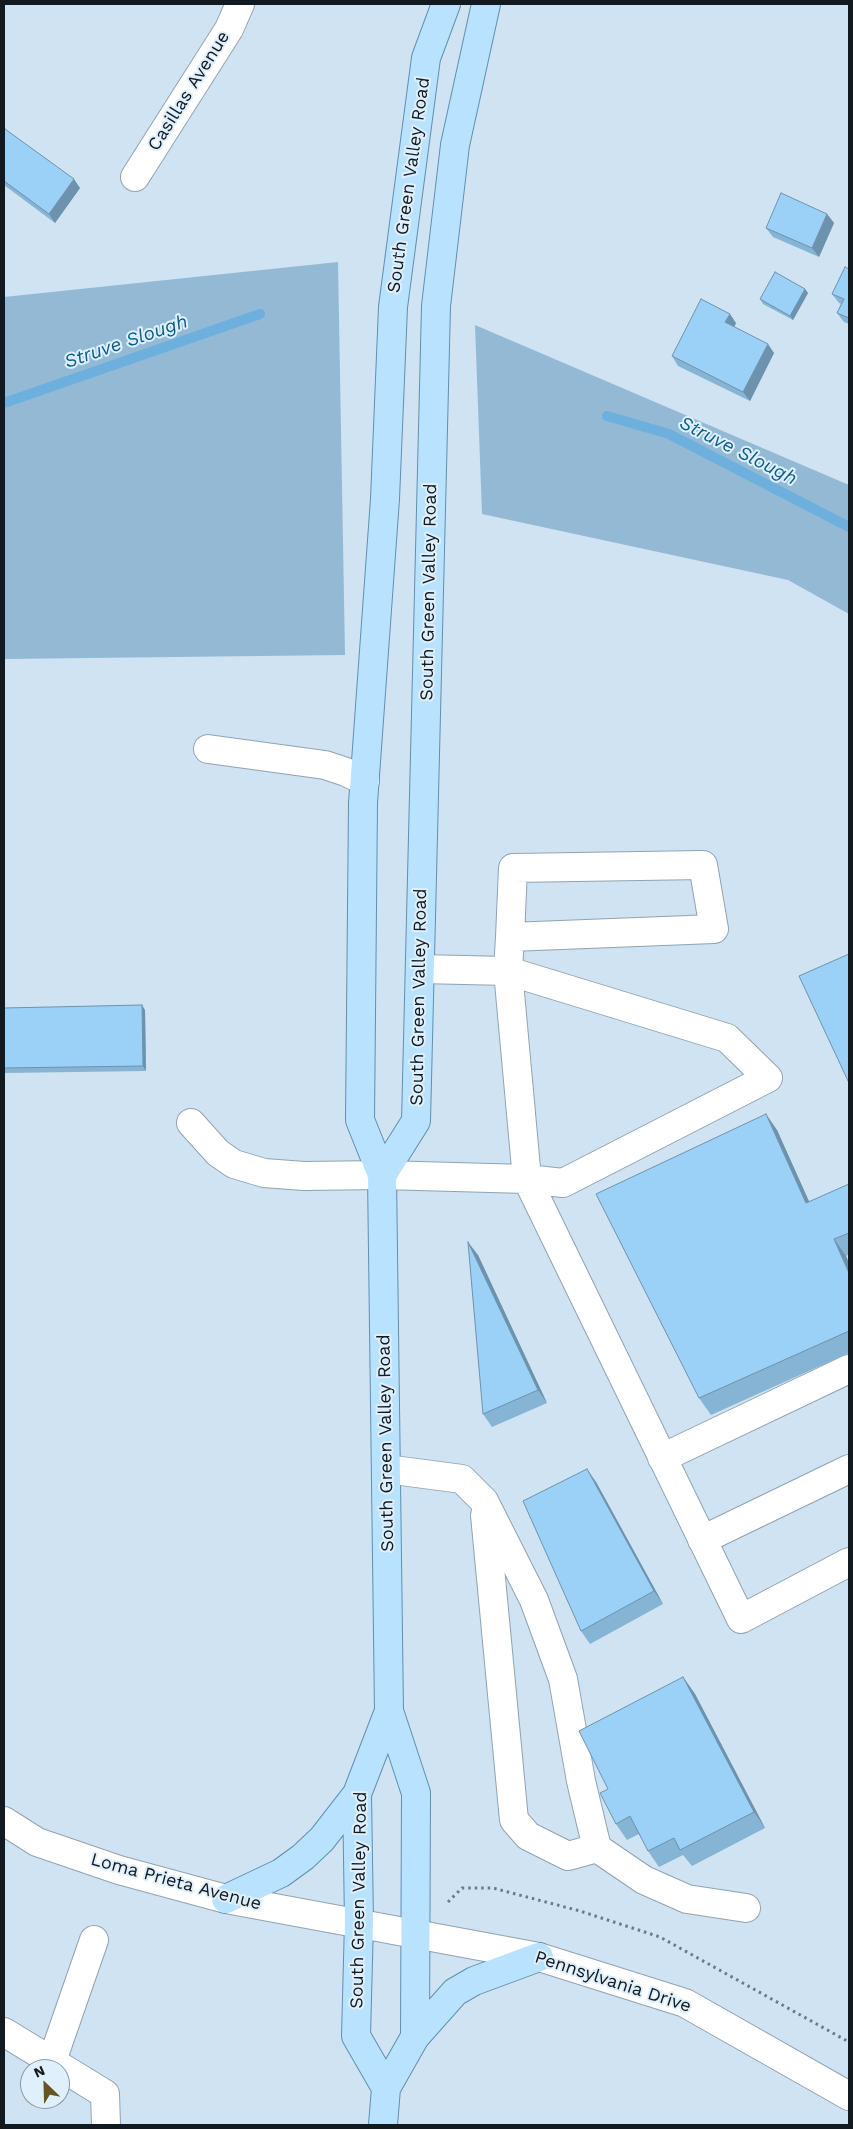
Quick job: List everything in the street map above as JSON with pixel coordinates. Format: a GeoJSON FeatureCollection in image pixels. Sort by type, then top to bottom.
{"type":"FeatureCollection","features":[{"type":"Feature","properties":{"kind":"main road","name":"South Green Valley Road"},"geometry":{"type":"LineString","coordinates":[[383,2125],[386,2088],[415,2037],[416,1793],[389,1711],[382,1175],[360,1120],[364,781],[385,499],[393,307],[426,58],[446,4]]}},
{"type":"Feature","properties":{"kind":"main road","name":"South Green Valley Road"},"geometry":{"type":"LineString","coordinates":[[382,1175],[416,1121],[436,306],[455,145],[486,4]]}},
{"type":"Feature","properties":{"kind":"main road","name":"South Green Valley Road"},"geometry":{"type":"LineString","coordinates":[[386,2088],[356,2036],[358,1922],[357,1794],[389,1711]]}},
{"type":"Feature","properties":{"kind":"main road"},"geometry":{"type":"LineString","coordinates":[[226,1899],[281,1873],[303,1857],[322,1839],[357,1794]]}},
{"type":"Feature","properties":{"kind":"main road"},"geometry":{"type":"LineString","coordinates":[[415,2037],[455,1992],[474,1981],[539,1957]]}},
{"type":"Feature","properties":{"kind":"street","name":"Casillas Avenue"},"geometry":{"type":"LineString","coordinates":[[135,177],[230,29],[240,4]]}},
{"type":"Feature","properties":{"kind":"street"},"geometry":{"type":"LineString","coordinates":[[208,749],[326,765],[364,781]]}},
{"type":"Feature","properties":{"kind":"street"},"geometry":{"type":"LineString","coordinates":[[510,937],[714,929],[703,866],[513,868],[508,971],[527,1179],[741,1619],[849,1562]]}},
{"type":"Feature","properties":{"kind":"street"},"geometry":{"type":"LineString","coordinates":[[191,1123],[218,1153],[234,1164],[250,1170],[282,1176],[382,1175],[527,1179],[563,1183],[768,1078],[727,1038],[508,971],[420,968]]}},
{"type":"Feature","properties":{"kind":"street"},"geometry":{"type":"LineString","coordinates":[[662,1458],[849,1369]]}},
{"type":"Feature","properties":{"kind":"street"},"geometry":{"type":"LineString","coordinates":[[386,1469],[462,1479],[484,1501],[534,1600],[563,1679],[581,1780],[596,1848],[644,1880],[687,1899],[746,1908]]}},
{"type":"Feature","properties":{"kind":"street"},"geometry":{"type":"LineString","coordinates":[[702,1540],[849,1469]]}},
{"type":"Feature","properties":{"kind":"street"},"geometry":{"type":"LineString","coordinates":[[484,1501],[514,1820],[528,1836],[568,1856],[596,1848]]}},
{"type":"Feature","properties":{"kind":"street","name":"Loma Prieta Avenue"},"geometry":{"type":"LineString","coordinates":[[4,1821],[37,1842],[119,1870],[226,1899],[416,1933]]}},
{"type":"Feature","properties":{"kind":"street","name":"Pennsylvania Drive"},"geometry":{"type":"LineString","coordinates":[[416,1933],[539,1957],[685,2003],[849,2096]]}},
{"type":"Feature","properties":{"kind":"street"},"geometry":{"type":"LineString","coordinates":[[53,2059],[94,1940]]}},
{"type":"Feature","properties":{"kind":"street"},"geometry":{"type":"LineString","coordinates":[[4,2032],[49,2059]]}},
{"type":"Feature","properties":{"kind":"street"},"geometry":{"type":"LineString","coordinates":[[70,2072],[105,2094],[106,2125]]}},
{"type":"Feature","properties":{"kind":"path"},"geometry":{"type":"LineString","coordinates":[[462,1888],[493,1888],[580,1911],[660,1937],[849,2042]]}},
{"type":"Feature","properties":{"kind":"shaded area"},"geometry":{"type":"Polygon","coordinates":[[[338,262],[345,655],[4,659],[4,297],[338,262]]]}},
{"type":"Feature","properties":{"kind":"shaded area"},"geometry":{"type":"Polygon","coordinates":[[[475,325],[849,485],[849,614],[788,580],[482,514],[475,325]]]}},
{"type":"Feature","properties":{"kind":"building"},"geometry":{"type":"Polygon","coordinates":[[[5,129],[74,179],[49,214],[4,181],[5,129]]]}},
{"type":"Feature","properties":{"kind":"building"},"geometry":{"type":"Polygon","coordinates":[[[781,193],[827,214],[812,248],[766,228],[781,193]]]}},
{"type":"Feature","properties":{"kind":"building"},"geometry":{"type":"Polygon","coordinates":[[[845,267],[849,269],[849,318],[837,313],[844,299],[832,294],[845,267]]]}},
{"type":"Feature","properties":{"kind":"building"},"geometry":{"type":"Polygon","coordinates":[[[775,272],[805,289],[790,316],[760,299],[775,272]]]}},
{"type":"Feature","properties":{"kind":"building"},"geometry":{"type":"Polygon","coordinates":[[[701,299],[730,314],[725,322],[768,344],[743,392],[672,356],[701,299]]]}},
{"type":"Feature","properties":{"kind":"building"},"geometry":{"type":"Polygon","coordinates":[[[849,954],[849,1083],[799,976],[849,954]]]}},
{"type":"Feature","properties":{"kind":"building"},"geometry":{"type":"Polygon","coordinates":[[[142,1005],[143,1066],[4,1068],[4,1008],[142,1005]]]}},
{"type":"Feature","properties":{"kind":"building"},"geometry":{"type":"Polygon","coordinates":[[[766,1114],[806,1203],[849,1184],[849,1233],[834,1239],[849,1273],[849,1331],[699,1398],[596,1194],[766,1114]]]}},
{"type":"Feature","properties":{"kind":"building"},"geometry":{"type":"Polygon","coordinates":[[[468,1242],[538,1390],[483,1414],[468,1242]]]}},
{"type":"Feature","properties":{"kind":"building"},"geometry":{"type":"Polygon","coordinates":[[[587,1469],[654,1591],[581,1631],[523,1501],[587,1469]]]}},
{"type":"Feature","properties":{"kind":"building"},"geometry":{"type":"Polygon","coordinates":[[[683,1677],[754,1812],[680,1850],[674,1838],[648,1851],[630,1816],[616,1824],[600,1793],[608,1789],[579,1731],[683,1677]]]}},
{"type":"Feature","properties":{"kind":"waterway","name":"Struve Slough"},"geometry":{"type":"LineString","coordinates":[[4,403],[260,314]]}},
{"type":"Feature","properties":{"kind":"waterway","name":"Struve Slough"},"geometry":{"type":"LineString","coordinates":[[607,416],[669,434],[849,527]]}}]}
